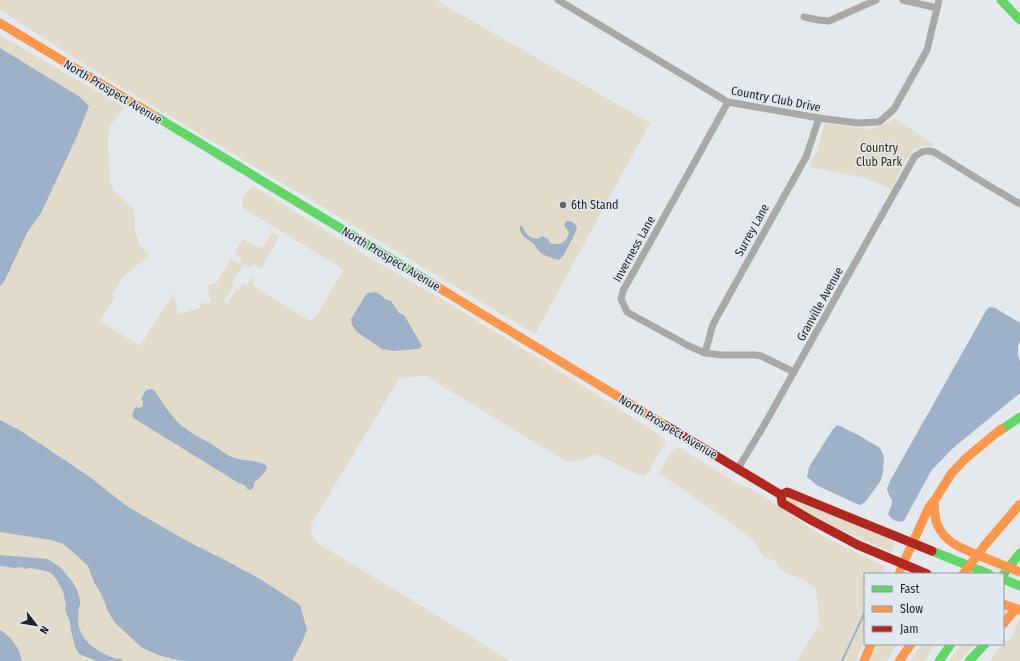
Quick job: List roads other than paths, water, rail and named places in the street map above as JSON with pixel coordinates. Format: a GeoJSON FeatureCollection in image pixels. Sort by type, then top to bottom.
{"type":"FeatureCollection","features":[{"type":"Feature","properties":{"kind":"main road"},"geometry":{"type":"LineString","coordinates":[[1000,0],[1020,20]]}},
{"type":"Feature","properties":{"kind":"main road","name":"North Prospect Avenue"},"geometry":{"type":"LineString","coordinates":[[0,23],[781,495]]}},
{"type":"Feature","properties":{"kind":"main road"},"geometry":{"type":"LineString","coordinates":[[899,573],[929,507],[934,502],[947,479],[954,470],[1020,411]]}},
{"type":"Feature","properties":{"kind":"main road"},"geometry":{"type":"LineString","coordinates":[[998,432],[1020,417]]}},
{"type":"Feature","properties":{"kind":"main road","name":"North Prospect Avenue"},"geometry":{"type":"LineString","coordinates":[[781,495],[787,492],[987,573]]}},
{"type":"Feature","properties":{"kind":"main road","name":"North Prospect Avenue"},"geometry":{"type":"LineString","coordinates":[[781,495],[782,503],[811,520],[858,545],[925,573]]}},
{"type":"Feature","properties":{"kind":"main road"},"geometry":{"type":"LineString","coordinates":[[934,502],[935,517],[938,527],[942,534],[953,544],[1020,572]]}},
{"type":"Feature","properties":{"kind":"main road"},"geometry":{"type":"LineString","coordinates":[[963,573],[1020,504]]}},
{"type":"Feature","properties":{"kind":"main road"},"geometry":{"type":"LineString","coordinates":[[1004,574],[1020,553]]}},
{"type":"Feature","properties":{"kind":"main road"},"geometry":{"type":"LineString","coordinates":[[1004,579],[1020,586]]}},
{"type":"Feature","properties":{"kind":"main road"},"geometry":{"type":"LineString","coordinates":[[1004,604],[1019,608]]}},
{"type":"Feature","properties":{"kind":"main road"},"geometry":{"type":"LineString","coordinates":[[1004,623],[1019,608]]}},
{"type":"Feature","properties":{"kind":"main road"},"geometry":{"type":"LineString","coordinates":[[864,661],[871,645]]}},
{"type":"Feature","properties":{"kind":"main road"},"geometry":{"type":"LineString","coordinates":[[899,661],[910,645]]}},
{"type":"Feature","properties":{"kind":"main road"},"geometry":{"type":"LineString","coordinates":[[939,661],[950,645]]}},
{"type":"Feature","properties":{"kind":"main road"},"geometry":{"type":"LineString","coordinates":[[970,661],[984,645]]}},
{"type":"Feature","properties":{"kind":"street","name":"Country Club Drive"},"geometry":{"type":"LineString","coordinates":[[558,0],[728,102],[819,118],[858,123],[879,122],[894,109],[927,50],[939,0]]}},
{"type":"Feature","properties":{"kind":"street"},"geometry":{"type":"LineString","coordinates":[[804,17],[829,21],[876,0]]}},
{"type":"Feature","properties":{"kind":"street"},"geometry":{"type":"LineString","coordinates":[[903,0],[937,8]]}},
{"type":"Feature","properties":{"kind":"street","name":"Inverness Lane"},"geometry":{"type":"LineString","coordinates":[[728,102],[623,291],[621,299],[627,312],[689,346],[705,353],[761,356],[794,372]]}},
{"type":"Feature","properties":{"kind":"street","name":"Surrey Lane"},"geometry":{"type":"LineString","coordinates":[[705,353],[713,324],[806,157],[819,118]]}},
{"type":"Feature","properties":{"kind":"street","name":"Granville Avenue"},"geometry":{"type":"LineString","coordinates":[[738,470],[915,156],[923,151],[928,150],[934,152],[1020,204]]}},
{"type":"Feature","properties":{"kind":"water"},"geometry":{"type":"Polygon","coordinates":[[[0,48],[80,97],[89,106],[78,134],[41,213],[27,233],[4,282],[0,286],[0,48]]]}},
{"type":"Feature","properties":{"kind":"water"},"geometry":{"type":"Polygon","coordinates":[[[567,221],[574,223],[577,229],[564,255],[559,260],[538,251],[533,243],[522,234],[520,229],[520,226],[522,226],[526,233],[532,238],[538,239],[542,236],[548,239],[550,243],[557,244],[565,241],[567,238],[569,232],[564,226],[567,221]]]}},
{"type":"Feature","properties":{"kind":"water"},"geometry":{"type":"Polygon","coordinates":[[[375,292],[391,301],[399,313],[404,315],[422,346],[419,349],[393,351],[382,349],[357,332],[352,325],[351,319],[367,293],[375,292]]]}},
{"type":"Feature","properties":{"kind":"water"},"geometry":{"type":"Polygon","coordinates":[[[990,307],[995,308],[1020,323],[1018,354],[1020,362],[1020,393],[952,449],[931,471],[904,521],[899,522],[891,518],[888,514],[892,504],[892,500],[887,489],[890,481],[987,309],[990,307]]]}},
{"type":"Feature","properties":{"kind":"water"},"geometry":{"type":"Polygon","coordinates":[[[152,389],[174,418],[189,431],[232,457],[267,466],[264,473],[254,483],[254,487],[251,490],[247,489],[246,486],[237,482],[135,419],[132,416],[133,412],[136,407],[140,408],[143,405],[143,401],[141,399],[146,390],[152,389]]]}},
{"type":"Feature","properties":{"kind":"water"},"geometry":{"type":"Polygon","coordinates":[[[0,420],[21,431],[87,475],[128,507],[187,541],[260,579],[300,605],[307,630],[292,661],[189,661],[177,660],[158,655],[141,647],[114,622],[94,582],[88,566],[63,544],[51,540],[0,532],[0,420]]]}},
{"type":"Feature","properties":{"kind":"water"},"geometry":{"type":"Polygon","coordinates":[[[837,425],[880,448],[884,456],[883,473],[880,482],[865,502],[860,505],[818,486],[807,477],[809,467],[837,425]]]}},
{"type":"Feature","properties":{"kind":"water"},"geometry":{"type":"Polygon","coordinates":[[[0,555],[47,559],[59,566],[72,581],[77,590],[80,599],[78,609],[78,625],[85,639],[99,651],[117,659],[120,658],[124,661],[97,661],[79,654],[76,649],[70,622],[65,610],[66,605],[63,591],[56,579],[51,573],[46,571],[30,568],[26,569],[22,567],[15,568],[0,566],[0,555]]]}},
{"type":"Feature","properties":{"kind":"water"},"geometry":{"type":"Polygon","coordinates":[[[0,630],[14,643],[22,661],[0,661],[0,630]]]}},
{"type":"Feature","properties":{"kind":"waterway"},"geometry":{"type":"LineString","coordinates":[[842,661],[864,614]]}},
{"type":"Feature","properties":{"kind":"place","name":"6th Stand"},"geometry":{"type":"Point","coordinates":[563,205]}},
{"type":"Feature","properties":{"kind":"park label","name":"Country Club Park"},"geometry":{"type":"Point","coordinates":[879,155]}}]}
